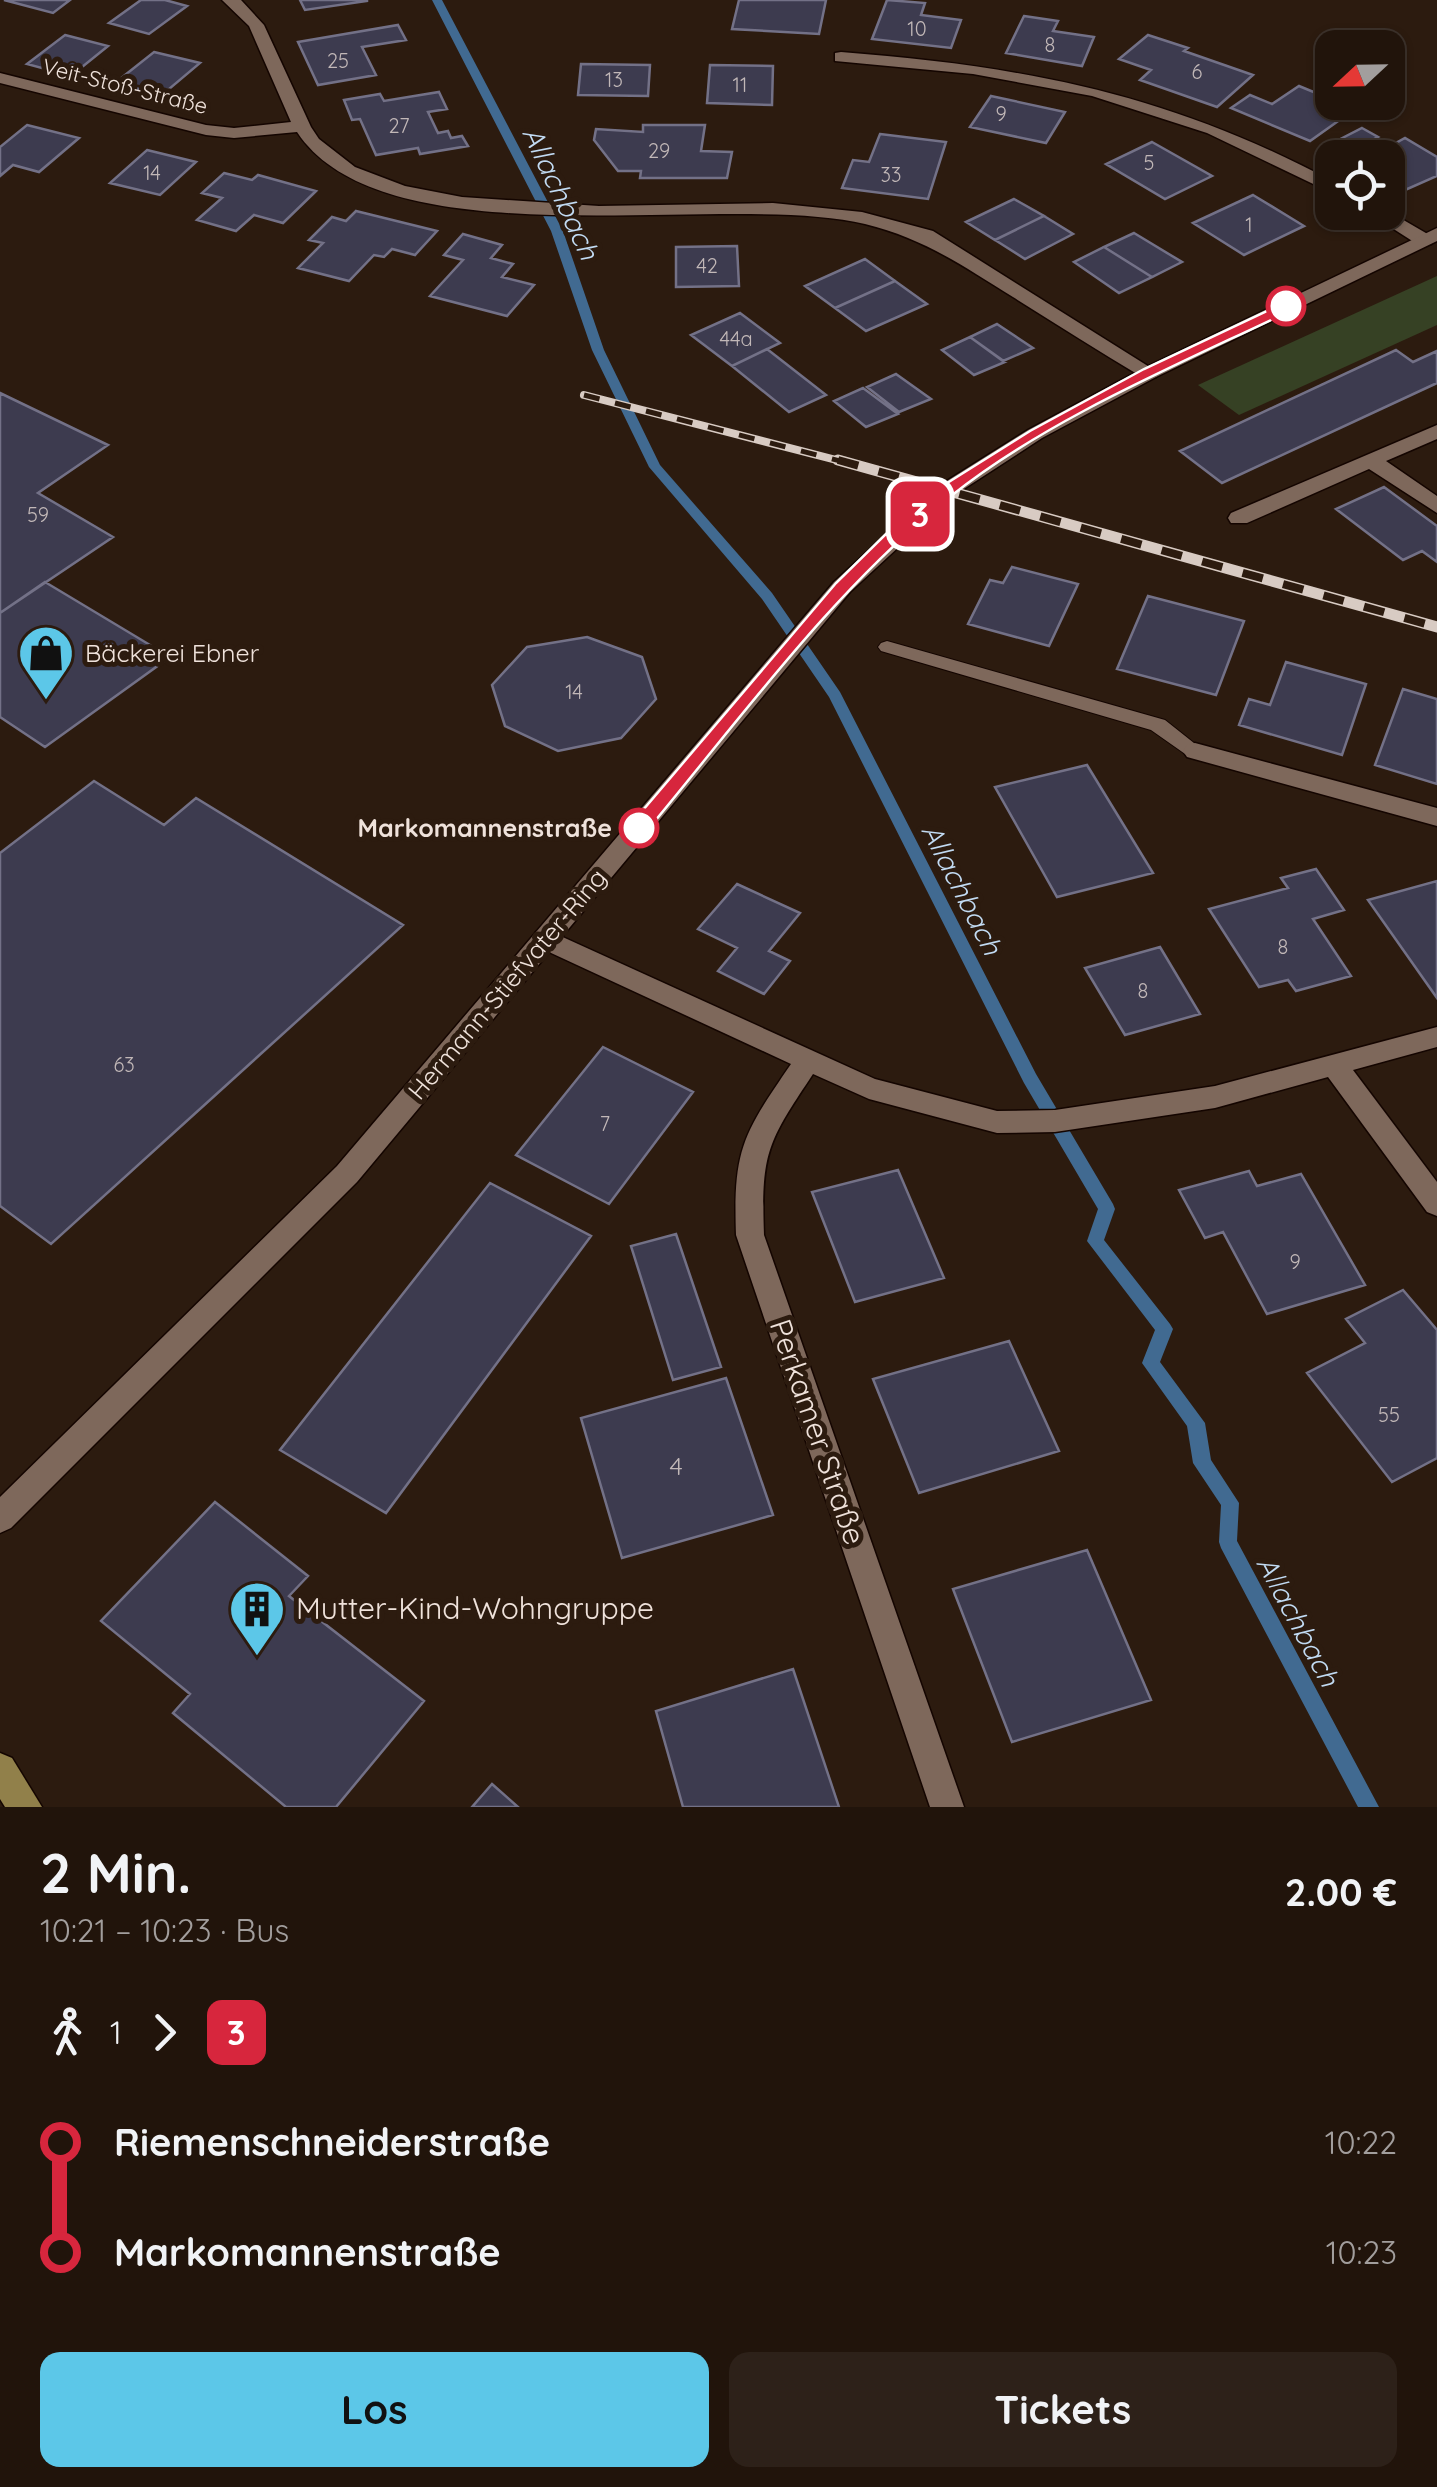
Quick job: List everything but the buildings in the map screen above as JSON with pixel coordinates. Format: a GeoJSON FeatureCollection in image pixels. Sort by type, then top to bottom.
{"type":"FeatureCollection","features":[{"type":"Feature","properties":{"kind":"main road"},"geometry":{"type":"LineString","coordinates":[[0,1770],[25,1807]]}},
{"type":"Feature","properties":{"kind":"street"},"geometry":{"type":"LineString","coordinates":[[230,0],[251,16],[300,126],[316,147],[335,161],[398,190],[515,209],[788,209],[896,224],[926,235],[1019,289],[1149,373]]}},
{"type":"Feature","properties":{"kind":"street"},"geometry":{"type":"LineString","coordinates":[[841,57],[990,69],[1076,85],[1198,122],[1280,158],[1315,178]]}},
{"type":"Feature","properties":{"kind":"street","name":"Veit-Stoß-Straße"},"geometry":{"type":"LineString","coordinates":[[0,78],[206,130],[234,133],[300,126]]}},
{"type":"Feature","properties":{"kind":"street"},"geometry":{"type":"LineString","coordinates":[[1405,225],[1430,237]]}},
{"type":"Feature","properties":{"kind":"street","name":"Hermann-Stiefvater-Ring"},"geometry":{"type":"LineString","coordinates":[[0,1518],[347,1174],[842,587],[899,531],[964,478],[1035,434],[1149,373],[1430,237]]}},
{"type":"Feature","properties":{"kind":"street"},"geometry":{"type":"LineString","coordinates":[[1239,518],[1437,431]]}},
{"type":"Feature","properties":{"kind":"street"},"geometry":{"type":"LineString","coordinates":[[1370,460],[1437,506]]}},
{"type":"Feature","properties":{"kind":"street"},"geometry":{"type":"LineString","coordinates":[[1195,751],[1437,817]]}},
{"type":"Feature","properties":{"kind":"street"},"geometry":{"type":"LineString","coordinates":[[545,939],[869,1088],[997,1122],[1055,1121],[1215,1097],[1437,1037]]}},
{"type":"Feature","properties":{"kind":"street","name":"Perkamer Straße"},"geometry":{"type":"LineString","coordinates":[[807,1062],[762,1128],[748,1174],[750,1236],[947,1807]]}},
{"type":"Feature","properties":{"kind":"street"},"geometry":{"type":"LineString","coordinates":[[1335,1066],[1437,1204]]}},
{"type":"Feature","properties":{"kind":"lane"},"geometry":{"type":"LineString","coordinates":[[887,647],[1158,725],[1195,751]]}},
{"type":"Feature","properties":{"kind":"green space"},"geometry":{"type":"Polygon","coordinates":[[[1437,276],[1437,325],[1239,415],[1198,385],[1437,276]]]}},
{"type":"Feature","properties":{"kind":"waterway","name":"Allachbach"},"geometry":{"type":"LineString","coordinates":[[437,0],[557,231],[598,350],[655,467],[767,596],[835,695],[1030,1078],[1107,1209],[1095,1241],[1164,1329],[1151,1363],[1196,1423],[1202,1463],[1230,1503],[1228,1542],[1369,1807]]}},
{"type":"Feature","properties":{"kind":"railway"},"geometry":{"type":"LineString","coordinates":[[584,395],[848,463]]}},
{"type":"Feature","properties":{"kind":"railway"},"geometry":{"type":"LineString","coordinates":[[838,460],[1437,627]]}},
{"type":"Feature","properties":{"kind":"bus line","name":"3"},"geometry":{"type":"LineString","coordinates":[[639,828],[842,587],[899,531],[950,489],[1035,434],[1286,306]]}},
{"type":"Feature","properties":{"kind":"place","name":"Bäckerei Ebner"},"geometry":{"type":"Point","coordinates":[46,702]}},
{"type":"Feature","properties":{"kind":"place","name":"Markomannenstraße"},"geometry":{"type":"Point","coordinates":[639,828]}},
{"type":"Feature","properties":{"kind":"place","name":"Mutter-Kind-Wohngruppe"},"geometry":{"type":"Point","coordinates":[257,1658]}}]}
